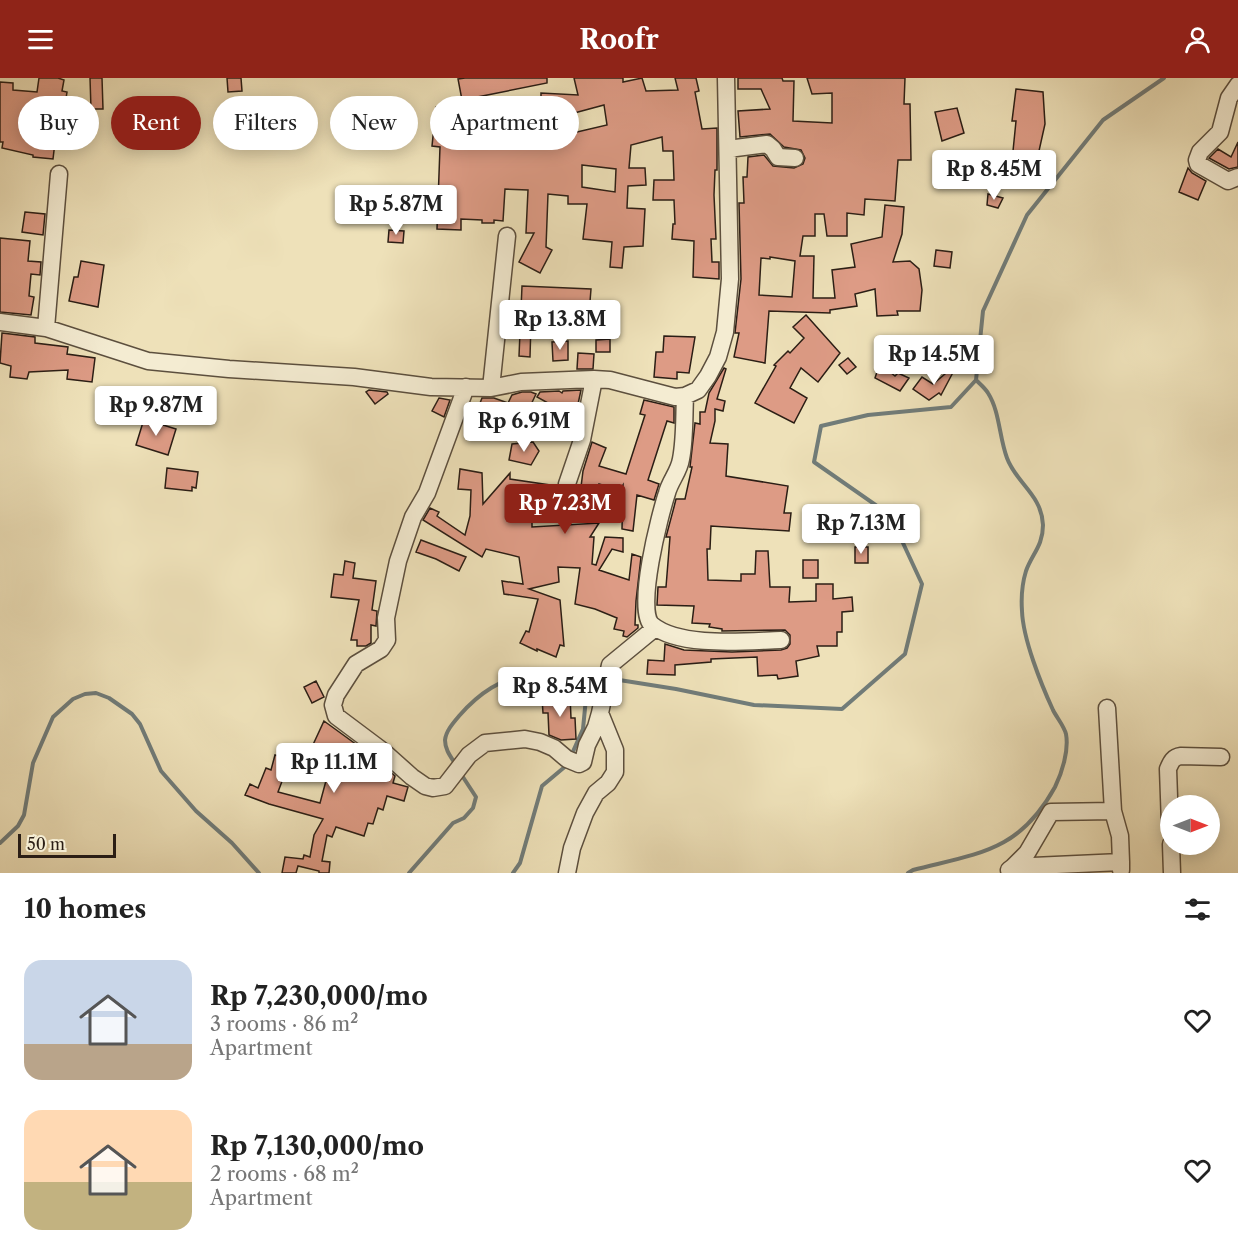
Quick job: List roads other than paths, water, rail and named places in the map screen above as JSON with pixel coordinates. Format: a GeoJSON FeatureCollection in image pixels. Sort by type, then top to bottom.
{"type":"FeatureCollection","features":[{"type":"Feature","properties":{"kind":"street"},"geometry":{"type":"LineString","coordinates":[[0,322],[46,328],[148,361],[354,377],[431,387],[491,388],[521,382],[610,380],[675,397],[685,396],[698,390],[708,376],[718,357],[725,332],[730,279],[726,78]]}},
{"type":"Feature","properties":{"kind":"street"},"geometry":{"type":"LineString","coordinates":[[1238,85],[1230,95],[1220,132],[1200,152],[1197,160],[1198,164],[1228,181],[1238,177]]}},
{"type":"Feature","properties":{"kind":"street"},"geometry":{"type":"LineString","coordinates":[[728,149],[767,144],[778,157],[795,158]]}},
{"type":"Feature","properties":{"kind":"street"},"geometry":{"type":"LineString","coordinates":[[46,328],[59,174]]}},
{"type":"Feature","properties":{"kind":"street"},"geometry":{"type":"LineString","coordinates":[[491,388],[507,236]]}},
{"type":"Feature","properties":{"kind":"street"},"geometry":{"type":"LineString","coordinates":[[567,484],[582,440],[594,379]]}},
{"type":"Feature","properties":{"kind":"street"},"geometry":{"type":"LineString","coordinates":[[466,387],[428,493],[413,518],[398,561],[386,618],[387,640],[381,650],[356,663],[336,695],[333,705],[336,716],[384,752],[412,777],[425,786],[433,788],[445,786],[468,755],[485,743],[525,740],[540,742],[554,748],[573,762],[583,762],[600,713],[610,665],[655,628]]}},
{"type":"Feature","properties":{"kind":"street"},"geometry":{"type":"LineString","coordinates":[[685,396],[681,459],[679,470],[667,490],[659,519],[646,590],[647,618],[655,628],[665,633],[705,642],[781,640]]}},
{"type":"Feature","properties":{"kind":"street"},"geometry":{"type":"LineString","coordinates":[[1010,870],[1121,867],[1120,836],[1113,811],[1107,708]]}},
{"type":"Feature","properties":{"kind":"street"},"geometry":{"type":"LineString","coordinates":[[567,873],[572,848],[585,813],[596,793],[608,783],[615,772],[615,750],[600,713]]}},
{"type":"Feature","properties":{"kind":"street"},"geometry":{"type":"LineString","coordinates":[[1169,795],[1168,769],[1177,757],[1221,757]]}},
{"type":"Feature","properties":{"kind":"street"},"geometry":{"type":"LineString","coordinates":[[1010,870],[1027,853],[1051,812],[1113,811]]}},
{"type":"Feature","properties":{"kind":"street"},"geometry":{"type":"LineString","coordinates":[[1171,855],[1172,873]]}},
{"type":"Feature","properties":{"kind":"waterway"},"geometry":{"type":"LineString","coordinates":[[613,679],[754,705],[842,709],[905,654],[922,584],[890,515],[814,462],[821,426],[868,415],[951,407],[976,380],[983,311],[1027,215],[1103,120],[1164,78]]}},
{"type":"Feature","properties":{"kind":"waterway"},"geometry":{"type":"LineString","coordinates":[[908,873],[977,853],[1012,837],[1041,809],[1058,781],[1066,754],[1066,734],[1038,675],[1023,622],[1022,591],[1028,565],[1037,550],[1043,532],[1042,515],[1034,497],[1011,467],[1004,450],[992,400],[976,380]]}},
{"type":"Feature","properties":{"kind":"waterway"},"geometry":{"type":"LineString","coordinates":[[456,765],[446,747],[447,733],[467,708],[492,688],[521,675],[549,671],[598,677]]}},
{"type":"Feature","properties":{"kind":"waterway"},"geometry":{"type":"LineString","coordinates":[[571,756],[583,729],[586,698],[598,677],[602,678]]}},
{"type":"Feature","properties":{"kind":"waterway"},"geometry":{"type":"LineString","coordinates":[[0,843],[18,826],[24,815],[33,763],[53,717],[73,699],[85,694],[96,693],[109,698],[132,714],[140,724],[161,771],[196,811],[232,843],[259,873]]}},
{"type":"Feature","properties":{"kind":"waterway"},"geometry":{"type":"LineString","coordinates":[[513,873],[520,863],[542,786],[567,765]]}},
{"type":"Feature","properties":{"kind":"waterway"},"geometry":{"type":"LineString","coordinates":[[409,873],[453,823],[464,818],[473,808],[476,797],[461,774]]}}]}
